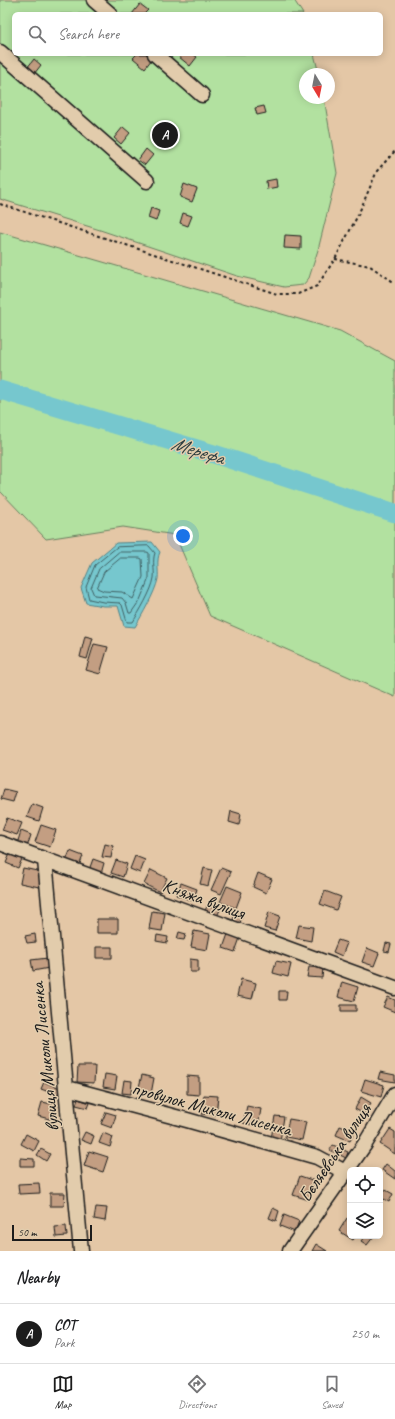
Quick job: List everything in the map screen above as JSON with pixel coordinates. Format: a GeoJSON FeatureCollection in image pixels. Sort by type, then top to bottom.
{"type":"FeatureCollection","features":[{"type":"Feature","properties":{"kind":"street"},"geometry":{"type":"LineString","coordinates":[[94,0],[108,12]]}},
{"type":"Feature","properties":{"kind":"street"},"geometry":{"type":"LineString","coordinates":[[0,52],[147,181]]}},
{"type":"Feature","properties":{"kind":"street"},"geometry":{"type":"LineString","coordinates":[[157,56],[202,95]]}},
{"type":"Feature","properties":{"kind":"street","name":"Княжа вулиця"},"geometry":{"type":"LineString","coordinates":[[0,843],[395,988]]}},
{"type":"Feature","properties":{"kind":"street","name":"вулиця Миколи Лисенка"},"geometry":{"type":"LineString","coordinates":[[45,860],[81,1251]]}},
{"type":"Feature","properties":{"kind":"street","name":"провулок Миколи Лисенка"},"geometry":{"type":"LineString","coordinates":[[67,1088],[317,1157],[344,1172]]}},
{"type":"Feature","properties":{"kind":"street","name":"Бєляєвська вулиця"},"geometry":{"type":"LineString","coordinates":[[290,1251],[365,1144],[395,1094]]}},
{"type":"Feature","properties":{"kind":"path"},"geometry":{"type":"LineString","coordinates":[[0,204],[277,294],[298,294],[317,286],[335,259],[358,215],[377,171],[395,151]]}},
{"type":"Feature","properties":{"kind":"path"},"geometry":{"type":"LineString","coordinates":[[335,259],[370,266],[395,283]]}},
{"type":"Feature","properties":{"kind":"green space"},"geometry":{"type":"Polygon","coordinates":[[[0,0],[294,0],[302,12],[12,12],[12,56],[314,56],[318,68],[299,68],[299,104],[325,104],[337,173],[318,250],[309,278],[303,285],[284,287],[237,276],[100,230],[0,199],[0,0]]]}},
{"type":"Feature","properties":{"kind":"green space"},"geometry":{"type":"Polygon","coordinates":[[[0,232],[340,331],[395,361],[395,697],[210,616],[175,535],[123,527],[46,539],[0,491],[0,232]]]}},
{"type":"Feature","properties":{"kind":"water"},"geometry":{"type":"Polygon","coordinates":[[[152,542],[160,552],[158,562],[158,579],[145,610],[135,627],[124,626],[118,606],[103,606],[86,603],[81,588],[92,563],[116,543],[152,542]]]}},
{"type":"Feature","properties":{"kind":"building"},"geometry":{"type":"Polygon","coordinates":[[[140,4],[148,10],[146,12],[134,12],[140,4]]]}},
{"type":"Feature","properties":{"kind":"building"},"geometry":{"type":"Polygon","coordinates":[[[135,56],[148,56],[152,59],[145,68],[133,58],[135,56]]]}},
{"type":"Feature","properties":{"kind":"building"},"geometry":{"type":"Polygon","coordinates":[[[196,56],[197,57],[190,66],[179,57],[196,56]]]}},
{"type":"Feature","properties":{"kind":"building"},"geometry":{"type":"Polygon","coordinates":[[[34,59],[41,65],[34,74],[27,68],[34,59]]]}},
{"type":"Feature","properties":{"kind":"building"},"geometry":{"type":"Polygon","coordinates":[[[264,106],[266,113],[257,115],[255,108],[264,106]]]}},
{"type":"Feature","properties":{"kind":"building"},"geometry":{"type":"Polygon","coordinates":[[[123,127],[130,133],[121,144],[114,138],[123,127]]]}},
{"type":"Feature","properties":{"kind":"building"},"geometry":{"type":"Polygon","coordinates":[[[146,149],[153,155],[145,165],[138,160],[146,149]]]}},
{"type":"Feature","properties":{"kind":"building"},"geometry":{"type":"Polygon","coordinates":[[[276,179],[277,187],[267,189],[266,181],[276,179]]]}},
{"type":"Feature","properties":{"kind":"building"},"geometry":{"type":"Polygon","coordinates":[[[184,184],[197,189],[192,202],[180,197],[184,184]]]}},
{"type":"Feature","properties":{"kind":"building"},"geometry":{"type":"Polygon","coordinates":[[[151,208],[159,211],[156,221],[148,218],[151,208]]]}},
{"type":"Feature","properties":{"kind":"building"},"geometry":{"type":"Polygon","coordinates":[[[183,213],[192,216],[188,226],[180,223],[183,213]]]}},
{"type":"Feature","properties":{"kind":"building"},"geometry":{"type":"Polygon","coordinates":[[[285,235],[301,236],[301,249],[284,248],[285,235]]]}},
{"type":"Feature","properties":{"kind":"building"},"geometry":{"type":"Polygon","coordinates":[[[85,636],[93,638],[87,659],[80,657],[85,636]]]}},
{"type":"Feature","properties":{"kind":"building"},"geometry":{"type":"Polygon","coordinates":[[[94,644],[108,647],[100,674],[86,670],[94,644]]]}},
{"type":"Feature","properties":{"kind":"building"},"geometry":{"type":"Polygon","coordinates":[[[4,789],[16,792],[13,802],[1,799],[4,789]]]}},
{"type":"Feature","properties":{"kind":"building"},"geometry":{"type":"Polygon","coordinates":[[[32,804],[43,808],[39,821],[27,817],[32,804]]]}},
{"type":"Feature","properties":{"kind":"building"},"geometry":{"type":"Polygon","coordinates":[[[231,811],[241,814],[239,825],[229,822],[231,811]]]}},
{"type":"Feature","properties":{"kind":"building"},"geometry":{"type":"Polygon","coordinates":[[[7,818],[22,823],[17,835],[2,830],[7,818]]]}},
{"type":"Feature","properties":{"kind":"building"},"geometry":{"type":"Polygon","coordinates":[[[41,825],[56,830],[50,847],[35,842],[41,825]]]}},
{"type":"Feature","properties":{"kind":"building"},"geometry":{"type":"Polygon","coordinates":[[[21,831],[31,835],[27,847],[17,844],[21,831]]]}},
{"type":"Feature","properties":{"kind":"building"},"geometry":{"type":"Polygon","coordinates":[[[105,844],[113,846],[111,858],[102,857],[105,844]]]}},
{"type":"Feature","properties":{"kind":"building"},"geometry":{"type":"Polygon","coordinates":[[[70,851],[83,856],[79,866],[66,861],[70,851]]]}},
{"type":"Feature","properties":{"kind":"building"},"geometry":{"type":"Polygon","coordinates":[[[10,854],[22,859],[18,868],[6,863],[10,854]]]}},
{"type":"Feature","properties":{"kind":"building"},"geometry":{"type":"Polygon","coordinates":[[[135,856],[145,860],[140,873],[130,869],[135,856]]]}},
{"type":"Feature","properties":{"kind":"building"},"geometry":{"type":"Polygon","coordinates":[[[93,859],[104,863],[101,874],[89,870],[93,859]]]}},
{"type":"Feature","properties":{"kind":"building"},"geometry":{"type":"Polygon","coordinates":[[[116,860],[127,864],[123,877],[111,873],[116,860]]]}},
{"type":"Feature","properties":{"kind":"building"},"geometry":{"type":"Polygon","coordinates":[[[23,868],[42,872],[39,887],[20,883],[23,868]]]}},
{"type":"Feature","properties":{"kind":"building"},"geometry":{"type":"Polygon","coordinates":[[[204,868],[212,870],[208,886],[200,884],[204,868]]]}},
{"type":"Feature","properties":{"kind":"building"},"geometry":{"type":"Polygon","coordinates":[[[221,868],[231,872],[221,894],[211,890],[221,868]]]}},
{"type":"Feature","properties":{"kind":"building"},"geometry":{"type":"Polygon","coordinates":[[[151,870],[167,878],[160,892],[144,884],[151,870]]]}},
{"type":"Feature","properties":{"kind":"building"},"geometry":{"type":"Polygon","coordinates":[[[258,873],[272,879],[266,893],[253,887],[258,873]]]}},
{"type":"Feature","properties":{"kind":"building"},"geometry":{"type":"Polygon","coordinates":[[[181,883],[197,889],[193,901],[176,895],[181,883]]]}},
{"type":"Feature","properties":{"kind":"building"},"geometry":{"type":"Polygon","coordinates":[[[227,886],[242,892],[236,908],[220,902],[227,886]]]}},
{"type":"Feature","properties":{"kind":"building"},"geometry":{"type":"Polygon","coordinates":[[[325,891],[341,897],[336,910],[320,904],[325,891]]]}},
{"type":"Feature","properties":{"kind":"building"},"geometry":{"type":"Polygon","coordinates":[[[208,905],[220,910],[217,916],[205,910],[208,905]]]}},
{"type":"Feature","properties":{"kind":"building"},"geometry":{"type":"Polygon","coordinates":[[[152,911],[165,913],[162,931],[149,929],[152,911]]]}},
{"type":"Feature","properties":{"kind":"building"},"geometry":{"type":"Polygon","coordinates":[[[236,911],[243,914],[240,923],[233,920],[236,911]]]}},
{"type":"Feature","properties":{"kind":"building"},"geometry":{"type":"Polygon","coordinates":[[[269,912],[280,916],[275,931],[264,928],[269,912]]]}},
{"type":"Feature","properties":{"kind":"building"},"geometry":{"type":"Polygon","coordinates":[[[97,919],[118,919],[118,933],[97,933],[97,919]]]}},
{"type":"Feature","properties":{"kind":"building"},"geometry":{"type":"Polygon","coordinates":[[[299,925],[313,927],[311,941],[296,938],[299,925]]]}},
{"type":"Feature","properties":{"kind":"building"},"geometry":{"type":"Polygon","coordinates":[[[194,931],[210,934],[207,950],[191,947],[194,931]]]}},
{"type":"Feature","properties":{"kind":"building"},"geometry":{"type":"Polygon","coordinates":[[[179,932],[186,934],[184,940],[177,939],[179,932]]]}},
{"type":"Feature","properties":{"kind":"building"},"geometry":{"type":"Polygon","coordinates":[[[35,934],[36,942],[27,943],[25,936],[35,934]]]}},
{"type":"Feature","properties":{"kind":"building"},"geometry":{"type":"Polygon","coordinates":[[[228,934],[240,938],[235,952],[223,948],[228,934]]]}},
{"type":"Feature","properties":{"kind":"building"},"geometry":{"type":"Polygon","coordinates":[[[157,935],[168,937],[167,943],[156,941],[157,935]]]}},
{"type":"Feature","properties":{"kind":"building"},"geometry":{"type":"Polygon","coordinates":[[[338,940],[347,943],[342,956],[333,952],[338,940]]]}},
{"type":"Feature","properties":{"kind":"building"},"geometry":{"type":"Polygon","coordinates":[[[386,943],[391,944],[389,952],[384,951],[386,943]]]}},
{"type":"Feature","properties":{"kind":"building"},"geometry":{"type":"Polygon","coordinates":[[[96,947],[112,947],[112,958],[96,958],[96,947]]]}},
{"type":"Feature","properties":{"kind":"building"},"geometry":{"type":"Polygon","coordinates":[[[367,948],[379,953],[374,966],[362,962],[367,948]]]}},
{"type":"Feature","properties":{"kind":"building"},"geometry":{"type":"Polygon","coordinates":[[[48,958],[49,968],[33,971],[31,960],[48,958]]]}},
{"type":"Feature","properties":{"kind":"building"},"geometry":{"type":"Polygon","coordinates":[[[190,959],[198,960],[198,972],[190,972],[190,959]]]}},
{"type":"Feature","properties":{"kind":"building"},"geometry":{"type":"Polygon","coordinates":[[[276,961],[291,964],[288,977],[273,973],[276,961]]]}},
{"type":"Feature","properties":{"kind":"building"},"geometry":{"type":"Polygon","coordinates":[[[309,967],[323,968],[322,978],[307,977],[309,967]]]}},
{"type":"Feature","properties":{"kind":"building"},"geometry":{"type":"Polygon","coordinates":[[[241,979],[256,983],[252,999],[237,996],[241,979]]]}},
{"type":"Feature","properties":{"kind":"building"},"geometry":{"type":"Polygon","coordinates":[[[342,982],[358,987],[354,1001],[338,997],[342,982]]]}},
{"type":"Feature","properties":{"kind":"building"},"geometry":{"type":"Polygon","coordinates":[[[279,991],[287,991],[286,1000],[279,1000],[279,991]]]}},
{"type":"Feature","properties":{"kind":"building"},"geometry":{"type":"Polygon","coordinates":[[[388,997],[395,1000],[395,1012],[383,1007],[388,997]]]}},
{"type":"Feature","properties":{"kind":"building"},"geometry":{"type":"Polygon","coordinates":[[[341,1005],[356,1005],[356,1011],[341,1011],[341,1005]]]}},
{"type":"Feature","properties":{"kind":"building"},"geometry":{"type":"Polygon","coordinates":[[[78,1066],[95,1066],[94,1083],[77,1082],[78,1066]]]}},
{"type":"Feature","properties":{"kind":"building"},"geometry":{"type":"Polygon","coordinates":[[[380,1072],[395,1075],[395,1082],[378,1079],[380,1072]]]}},
{"type":"Feature","properties":{"kind":"building"},"geometry":{"type":"Polygon","coordinates":[[[105,1074],[117,1076],[115,1089],[103,1087],[105,1074]]]}},
{"type":"Feature","properties":{"kind":"building"},"geometry":{"type":"Polygon","coordinates":[[[142,1075],[154,1078],[151,1094],[138,1091],[142,1075]]]}},
{"type":"Feature","properties":{"kind":"building"},"geometry":{"type":"Polygon","coordinates":[[[187,1076],[199,1077],[199,1095],[187,1094],[187,1076]]]}},
{"type":"Feature","properties":{"kind":"building"},"geometry":{"type":"Polygon","coordinates":[[[365,1079],[384,1085],[381,1097],[361,1091],[365,1079]]]}},
{"type":"Feature","properties":{"kind":"building"},"geometry":{"type":"Polygon","coordinates":[[[124,1080],[132,1081],[131,1094],[122,1093],[124,1080]]]}},
{"type":"Feature","properties":{"kind":"building"},"geometry":{"type":"Polygon","coordinates":[[[44,1082],[63,1089],[60,1096],[41,1089],[44,1082]]]}},
{"type":"Feature","properties":{"kind":"building"},"geometry":{"type":"Polygon","coordinates":[[[204,1095],[218,1096],[216,1115],[202,1114],[204,1095]]]}},
{"type":"Feature","properties":{"kind":"building"},"geometry":{"type":"Polygon","coordinates":[[[361,1097],[371,1103],[364,1114],[355,1109],[361,1097]]]}},
{"type":"Feature","properties":{"kind":"building"},"geometry":{"type":"Polygon","coordinates":[[[78,1099],[90,1103],[88,1108],[76,1105],[78,1099]]]}},
{"type":"Feature","properties":{"kind":"building"},"geometry":{"type":"Polygon","coordinates":[[[42,1102],[57,1105],[53,1120],[38,1116],[42,1102]]]}},
{"type":"Feature","properties":{"kind":"building"},"geometry":{"type":"Polygon","coordinates":[[[247,1106],[261,1109],[258,1126],[243,1123],[247,1106]]]}},
{"type":"Feature","properties":{"kind":"building"},"geometry":{"type":"Polygon","coordinates":[[[106,1112],[116,1115],[112,1128],[101,1124],[106,1112]]]}},
{"type":"Feature","properties":{"kind":"building"},"geometry":{"type":"Polygon","coordinates":[[[275,1116],[284,1117],[280,1141],[271,1139],[275,1116]]]}},
{"type":"Feature","properties":{"kind":"building"},"geometry":{"type":"Polygon","coordinates":[[[289,1119],[306,1122],[302,1140],[285,1137],[289,1119]]]}},
{"type":"Feature","properties":{"kind":"building"},"geometry":{"type":"Polygon","coordinates":[[[340,1126],[354,1132],[350,1141],[336,1135],[340,1126]]]}},
{"type":"Feature","properties":{"kind":"building"},"geometry":{"type":"Polygon","coordinates":[[[390,1129],[395,1132],[395,1154],[380,1144],[390,1129]]]}},
{"type":"Feature","properties":{"kind":"building"},"geometry":{"type":"Polygon","coordinates":[[[85,1132],[94,1136],[91,1144],[81,1140],[85,1132]]]}},
{"type":"Feature","properties":{"kind":"building"},"geometry":{"type":"Polygon","coordinates":[[[103,1133],[113,1137],[110,1147],[99,1143],[103,1133]]]}},
{"type":"Feature","properties":{"kind":"building"},"geometry":{"type":"Polygon","coordinates":[[[26,1134],[39,1141],[34,1151],[21,1144],[26,1134]]]}},
{"type":"Feature","properties":{"kind":"building"},"geometry":{"type":"Polygon","coordinates":[[[333,1145],[348,1152],[346,1158],[330,1150],[333,1145]]]}},
{"type":"Feature","properties":{"kind":"building"},"geometry":{"type":"Polygon","coordinates":[[[41,1149],[50,1154],[46,1161],[37,1155],[41,1149]]]}},
{"type":"Feature","properties":{"kind":"building"},"geometry":{"type":"Polygon","coordinates":[[[89,1151],[108,1157],[103,1172],[84,1166],[89,1151]]]}},
{"type":"Feature","properties":{"kind":"building"},"geometry":{"type":"Polygon","coordinates":[[[20,1158],[34,1159],[34,1166],[20,1166],[20,1158]]]}},
{"type":"Feature","properties":{"kind":"building"},"geometry":{"type":"Polygon","coordinates":[[[386,1164],[395,1171],[395,1179],[383,1171],[386,1164]]]}},
{"type":"Feature","properties":{"kind":"building"},"geometry":{"type":"Polygon","coordinates":[[[300,1176],[315,1181],[309,1200],[293,1195],[300,1176]]]}},
{"type":"Feature","properties":{"kind":"building"},"geometry":{"type":"Polygon","coordinates":[[[39,1183],[40,1193],[19,1194],[18,1184],[39,1183]]]}},
{"type":"Feature","properties":{"kind":"building"},"geometry":{"type":"Polygon","coordinates":[[[383,1189],[393,1194],[389,1202],[383,1199],[383,1189]]]}},
{"type":"Feature","properties":{"kind":"building"},"geometry":{"type":"Polygon","coordinates":[[[50,1193],[65,1193],[64,1206],[50,1206],[50,1193]]]}},
{"type":"Feature","properties":{"kind":"building"},"geometry":{"type":"Polygon","coordinates":[[[96,1207],[107,1208],[105,1221],[94,1219],[96,1207]]]}},
{"type":"Feature","properties":{"kind":"building"},"geometry":{"type":"Polygon","coordinates":[[[273,1208],[279,1211],[276,1221],[269,1218],[273,1208]]]}},
{"type":"Feature","properties":{"kind":"building"},"geometry":{"type":"Polygon","coordinates":[[[284,1215],[299,1221],[295,1232],[280,1226],[284,1215]]]}},
{"type":"Feature","properties":{"kind":"building"},"geometry":{"type":"Polygon","coordinates":[[[347,1218],[347,1236],[339,1231],[347,1218]]]}},
{"type":"Feature","properties":{"kind":"building"},"geometry":{"type":"Polygon","coordinates":[[[66,1226],[67,1236],[56,1237],[55,1227],[66,1226]]]}},
{"type":"Feature","properties":{"kind":"building"},"geometry":{"type":"Polygon","coordinates":[[[363,1239],[372,1239],[367,1245],[361,1241],[363,1239]]]}},
{"type":"Feature","properties":{"kind":"building"},"geometry":{"type":"Polygon","coordinates":[[[316,1244],[327,1251],[312,1251],[316,1244]]]}},
{"type":"Feature","properties":{"kind":"waterway","name":"Мерефа"},"geometry":{"type":"LineString","coordinates":[[0,390],[214,454],[395,513]]}},
{"type":"Feature","properties":{"kind":"place","name":"СОТ"},"geometry":{"type":"Point","coordinates":[165,135]}}]}
